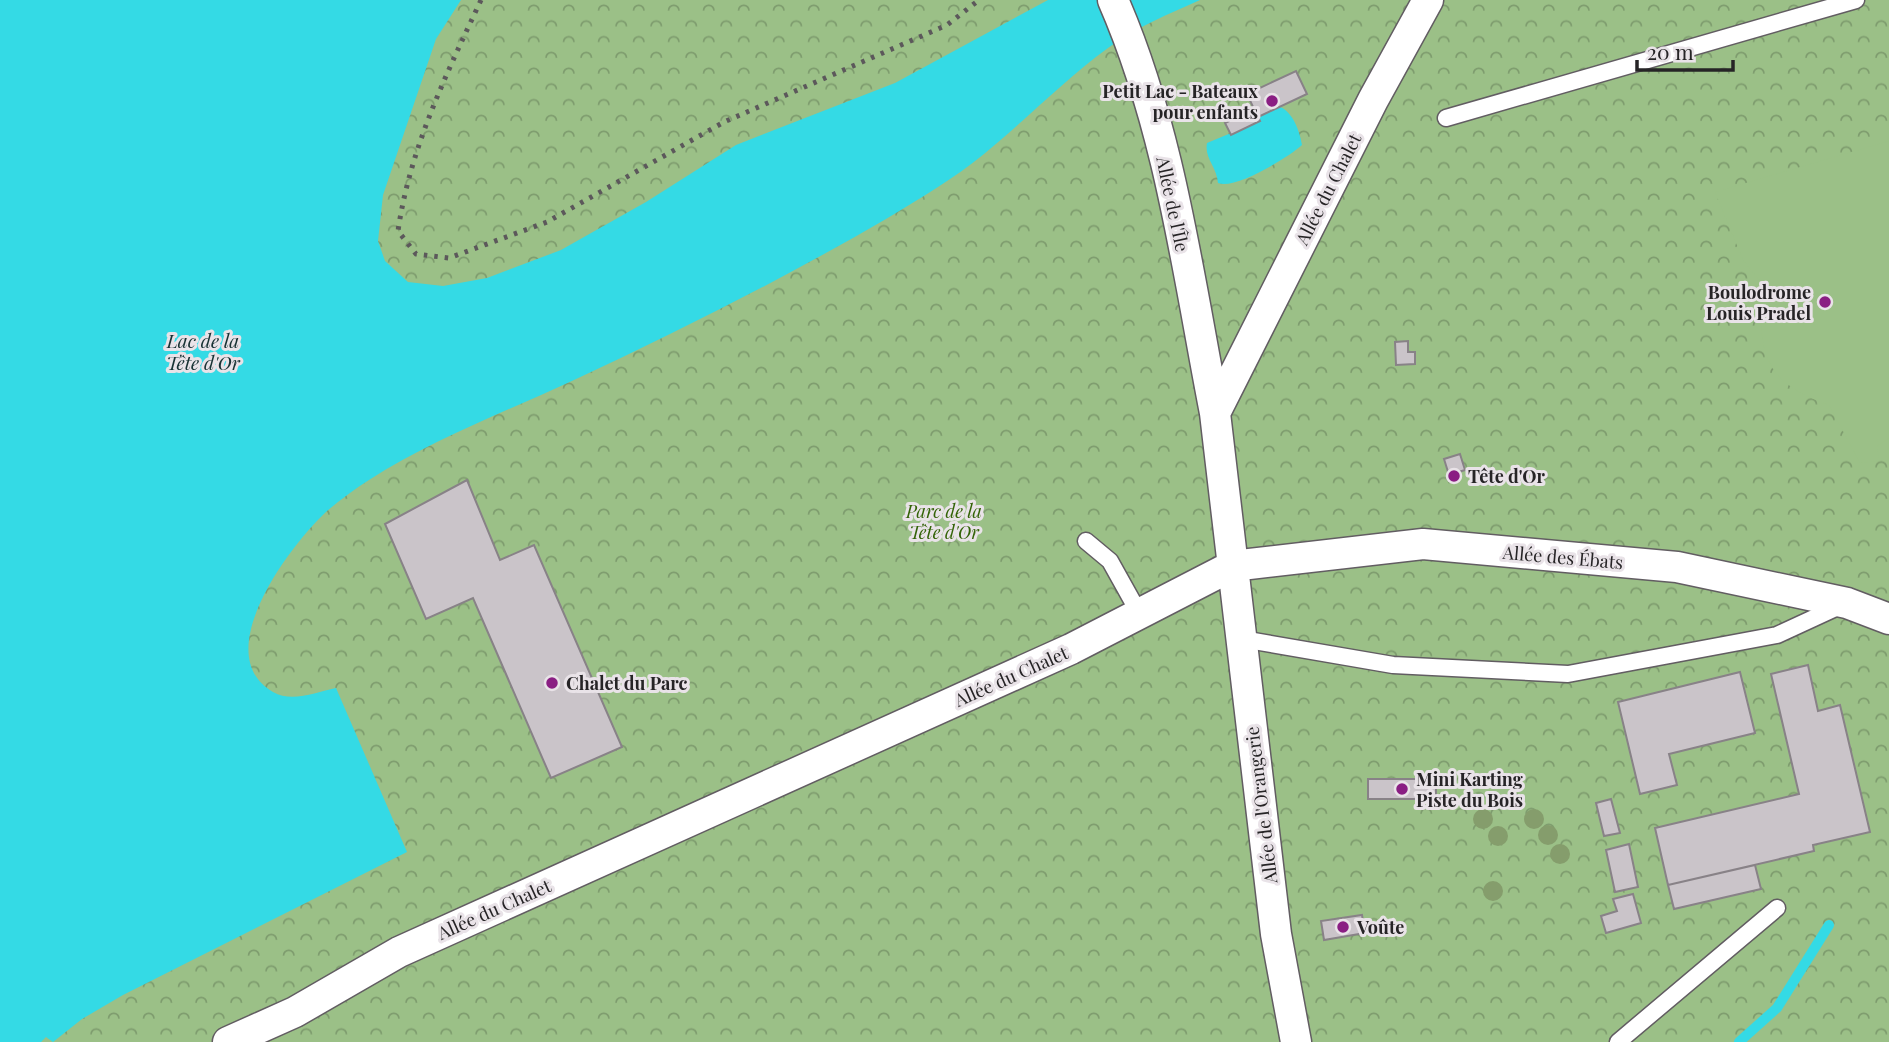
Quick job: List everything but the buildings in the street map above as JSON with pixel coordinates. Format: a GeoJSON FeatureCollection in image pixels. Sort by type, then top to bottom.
{"type":"FeatureCollection","features":[{"type":"Feature","properties":{"kind":"street","name":"Allée de l'Île"},"geometry":{"type":"LineString","coordinates":[[1113,0],[1135,52],[1172,188],[1215,413]]}},
{"type":"Feature","properties":{"kind":"street","name":"Allée du Chalet"},"geometry":{"type":"LineString","coordinates":[[1215,413],[1373,100],[1428,0]]}},
{"type":"Feature","properties":{"kind":"street"},"geometry":{"type":"LineString","coordinates":[[1215,413],[1232,566]]}},
{"type":"Feature","properties":{"kind":"street","name":"Allée des Ébats"},"geometry":{"type":"LineString","coordinates":[[1232,566],[1423,544],[1677,567],[1847,603],[1889,619]]}},
{"type":"Feature","properties":{"kind":"street","name":"Allée du Chalet"},"geometry":{"type":"LineString","coordinates":[[228,1042],[295,1012],[399,952],[1071,649],[1232,566]]}},
{"type":"Feature","properties":{"kind":"street","name":"Allée de l'Orangerie"},"geometry":{"type":"LineString","coordinates":[[1232,566],[1276,934],[1296,1042]]}},
{"type":"Feature","properties":{"kind":"lane"},"geometry":{"type":"LineString","coordinates":[[1446,118],[1856,0]]}},
{"type":"Feature","properties":{"kind":"lane"},"geometry":{"type":"LineString","coordinates":[[1086,541],[1110,561],[1139,613]]}},
{"type":"Feature","properties":{"kind":"lane"},"geometry":{"type":"LineString","coordinates":[[1242,639],[1393,665],[1568,674],[1777,635],[1847,603]]}},
{"type":"Feature","properties":{"kind":"lane"},"geometry":{"type":"LineString","coordinates":[[1618,1042],[1777,908]]}},
{"type":"Feature","properties":{"kind":"green space","name":"Parc de la Tête d'Or"},"geometry":{"type":"Polygon","coordinates":[[[0,0],[1889,0],[1889,1042],[0,1042],[0,0]]]}},
{"type":"Feature","properties":{"kind":"green space","name":"Boulodrome Louis Pradel"},"geometry":{"type":"Polygon","coordinates":[[[1889,141],[1889,438],[1877,446],[1879,461],[1860,463],[1829,405],[1790,386],[1777,375],[1769,361],[1762,328],[1764,286],[1743,260],[1715,192],[1889,141]]]}},
{"type":"Feature","properties":{"kind":"water","name":"Lac de la Tête d'Or"},"geometry":{"type":"Polygon","coordinates":[[[0,0],[461,0],[436,39],[383,195],[378,241],[385,261],[408,282],[443,286],[487,278],[561,250],[646,202],[736,145],[895,83],[1048,0],[1200,0],[1119,40],[1076,73],[973,163],[886,219],[693,323],[393,465],[327,511],[294,548],[262,600],[252,627],[249,652],[255,675],[280,695],[304,696],[336,688],[407,852],[123,995],[82,1019],[53,1042],[46,1037],[41,1042],[0,1042],[0,0]]]}},
{"type":"Feature","properties":{"kind":"water"},"geometry":{"type":"Polygon","coordinates":[[[1280,107],[1292,118],[1302,145],[1249,177],[1226,184],[1218,183],[1207,153],[1207,143],[1260,121],[1258,117],[1280,107]]]}},
{"type":"Feature","properties":{"kind":"waterway"},"geometry":{"type":"LineString","coordinates":[[1739,1042],[1777,1008],[1829,925]]}},
{"type":"Feature","properties":{"kind":"railway"},"geometry":{"type":"LineString","coordinates":[[481,0],[431,112],[411,170],[398,231],[416,254],[449,258],[547,222],[724,122],[947,25],[979,0]]}},
{"type":"Feature","properties":{"kind":"place","name":"Petit Lac - Bateaux pour enfants"},"geometry":{"type":"Point","coordinates":[1272,101]}},
{"type":"Feature","properties":{"kind":"place","name":"Boulodrome Louis Pradel"},"geometry":{"type":"Point","coordinates":[1825,302]}},
{"type":"Feature","properties":{"kind":"place","name":"Tête d'Or"},"geometry":{"type":"Point","coordinates":[1454,476]}},
{"type":"Feature","properties":{"kind":"place","name":"Chalet du Parc"},"geometry":{"type":"Point","coordinates":[552,683]}},
{"type":"Feature","properties":{"kind":"place","name":"Mini Karting Piste du Bois"},"geometry":{"type":"Point","coordinates":[1402,789]}},
{"type":"Feature","properties":{"kind":"place","name":"Voûte"},"geometry":{"type":"Point","coordinates":[1343,927]}}]}
